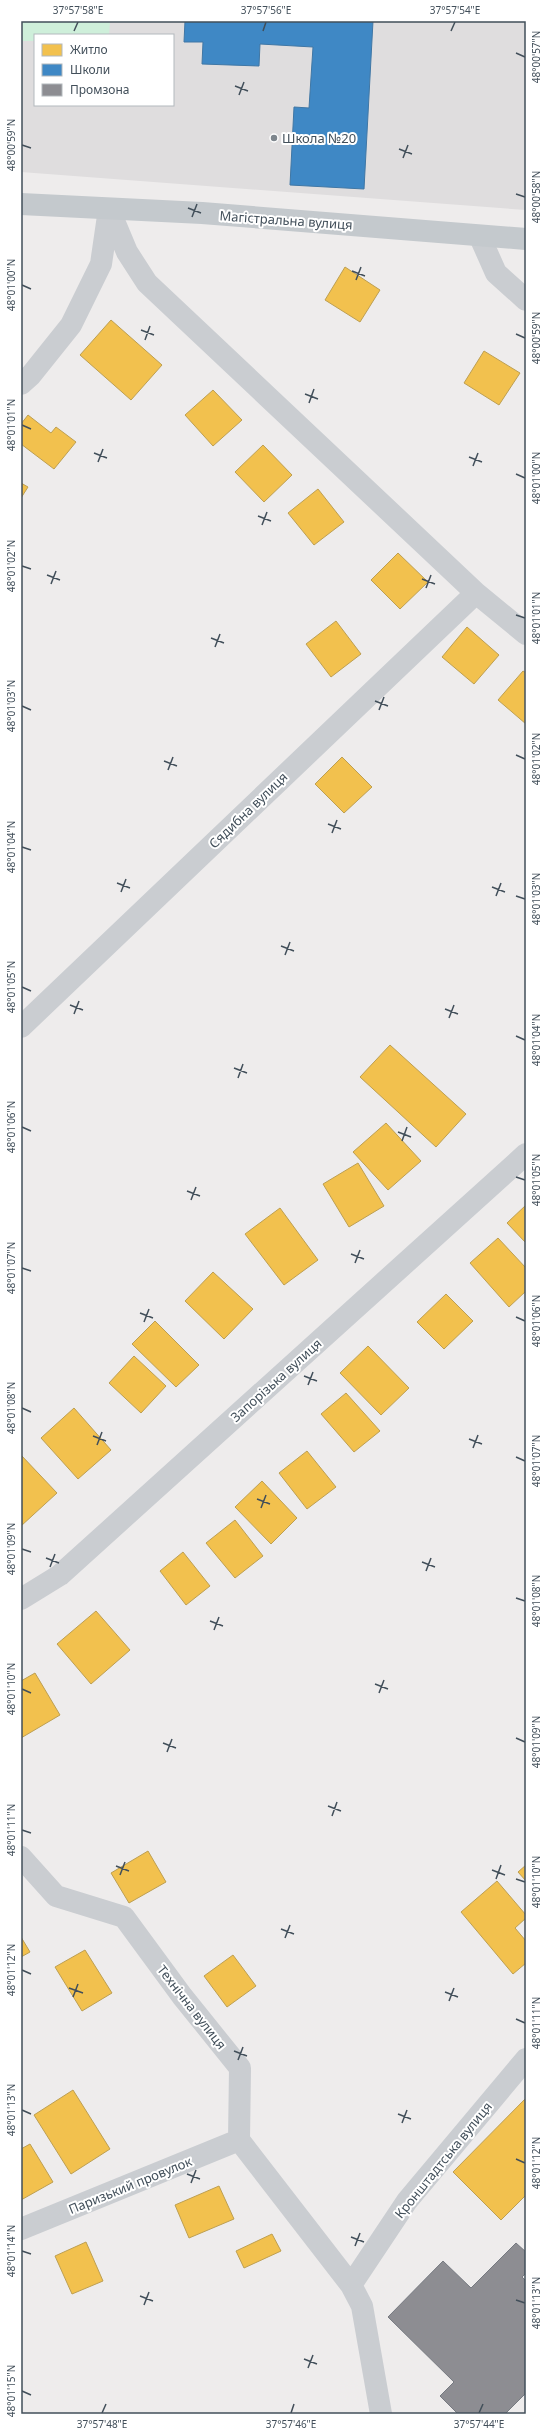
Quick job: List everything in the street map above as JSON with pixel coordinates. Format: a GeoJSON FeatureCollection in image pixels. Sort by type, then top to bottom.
{"type":"FeatureCollection","features":[{"type":"Feature","properties":{"kind":"main road","name":"Магістральна вулиця"},"geometry":{"type":"LineString","coordinates":[[21,204],[332,223],[526,239]]}},
{"type":"Feature","properties":{"kind":"street"},"geometry":{"type":"LineString","coordinates":[[21,384],[31,376],[71,325],[101,264],[109,209]]}},
{"type":"Feature","properties":{"kind":"street"},"geometry":{"type":"LineString","coordinates":[[109,209],[127,252],[147,283],[476,593],[526,634]]}},
{"type":"Feature","properties":{"kind":"street"},"geometry":{"type":"LineString","coordinates":[[480,236],[496,273],[526,300]]}},
{"type":"Feature","properties":{"kind":"street","name":"Сядибна вулиця"},"geometry":{"type":"LineString","coordinates":[[21,1027],[476,593]]}},
{"type":"Feature","properties":{"kind":"street","name":"Запорізька вулиця"},"geometry":{"type":"LineString","coordinates":[[21,1599],[60,1575],[526,1154]]}},
{"type":"Feature","properties":{"kind":"street","name":"Технічна вулиця"},"geometry":{"type":"LineString","coordinates":[[21,1857],[56,1896],[124,1917],[182,1996],[240,2068],[239,2140]]}},
{"type":"Feature","properties":{"kind":"street","name":"Кронштадтська вулиця"},"geometry":{"type":"LineString","coordinates":[[352,2284],[407,2201],[526,2059]]}},
{"type":"Feature","properties":{"kind":"street"},"geometry":{"type":"LineString","coordinates":[[239,2140],[352,2284],[362,2306],[381,2414]]}},
{"type":"Feature","properties":{"kind":"street","name":"Паризький провулок"},"geometry":{"type":"LineString","coordinates":[[21,2229],[239,2140]]}},
{"type":"Feature","properties":{"kind":"shaded area","name":"Школа №20"},"geometry":{"type":"Polygon","coordinates":[[[21,21],[526,21],[526,210],[21,172],[21,21]]]}},
{"type":"Feature","properties":{"kind":"green space"},"geometry":{"type":"Polygon","coordinates":[[[21,21],[110,21],[109,34],[34,34],[34,41],[21,41],[21,21]]]}},
{"type":"Feature","properties":{"kind":"building: Житло"},"geometry":{"type":"Polygon","coordinates":[[[345,267],[380,290],[360,322],[325,300],[345,267]]]}},
{"type":"Feature","properties":{"kind":"building: Житло"},"geometry":{"type":"Polygon","coordinates":[[[111,320],[162,365],[131,400],[80,355],[111,320]]]}},
{"type":"Feature","properties":{"kind":"building: Житло"},"geometry":{"type":"Polygon","coordinates":[[[484,351],[520,373],[499,405],[464,383],[484,351]]]}},
{"type":"Feature","properties":{"kind":"building: Житло"},"geometry":{"type":"Polygon","coordinates":[[[213,390],[242,420],[213,446],[185,415],[213,390]]]}},
{"type":"Feature","properties":{"kind":"building: Житло"},"geometry":{"type":"Polygon","coordinates":[[[28,415],[51,433],[56,427],[76,442],[54,469],[21,444],[21,424],[28,415]]]}},
{"type":"Feature","properties":{"kind":"building: Житло"},"geometry":{"type":"Polygon","coordinates":[[[263,445],[292,475],[264,502],[235,472],[263,445]]]}},
{"type":"Feature","properties":{"kind":"building: Житло"},"geometry":{"type":"Polygon","coordinates":[[[21,483],[28,487],[21,498],[21,483]]]}},
{"type":"Feature","properties":{"kind":"building: Житло"},"geometry":{"type":"Polygon","coordinates":[[[318,489],[344,522],[314,545],[288,513],[318,489]]]}},
{"type":"Feature","properties":{"kind":"building: Житло"},"geometry":{"type":"Polygon","coordinates":[[[398,553],[428,582],[400,609],[371,580],[398,553]]]}},
{"type":"Feature","properties":{"kind":"building: Житло"},"geometry":{"type":"Polygon","coordinates":[[[336,621],[361,654],[331,677],[306,644],[336,621]]]}},
{"type":"Feature","properties":{"kind":"building: Житло"},"geometry":{"type":"Polygon","coordinates":[[[467,627],[499,655],[474,684],[442,657],[467,627]]]}},
{"type":"Feature","properties":{"kind":"building: Житло"},"geometry":{"type":"Polygon","coordinates":[[[523,671],[526,673],[526,724],[498,700],[523,671]]]}},
{"type":"Feature","properties":{"kind":"building: Житло"},"geometry":{"type":"Polygon","coordinates":[[[342,757],[372,787],[344,813],[315,784],[342,757]]]}},
{"type":"Feature","properties":{"kind":"building: Житло"},"geometry":{"type":"Polygon","coordinates":[[[390,1045],[466,1114],[436,1147],[360,1077],[390,1045]]]}},
{"type":"Feature","properties":{"kind":"building: Житло"},"geometry":{"type":"Polygon","coordinates":[[[386,1123],[421,1161],[388,1190],[353,1152],[386,1123]]]}},
{"type":"Feature","properties":{"kind":"building: Житло"},"geometry":{"type":"Polygon","coordinates":[[[358,1163],[384,1206],[349,1227],[323,1184],[358,1163]]]}},
{"type":"Feature","properties":{"kind":"building: Житло"},"geometry":{"type":"Polygon","coordinates":[[[526,1205],[526,1243],[507,1223],[526,1205]]]}},
{"type":"Feature","properties":{"kind":"building: Житло"},"geometry":{"type":"Polygon","coordinates":[[[280,1208],[318,1260],[284,1285],[245,1234],[280,1208]]]}},
{"type":"Feature","properties":{"kind":"building: Житло"},"geometry":{"type":"Polygon","coordinates":[[[498,1238],[526,1268],[526,1291],[509,1307],[470,1263],[498,1238]]]}},
{"type":"Feature","properties":{"kind":"building: Житло"},"geometry":{"type":"Polygon","coordinates":[[[213,1272],[253,1309],[224,1339],[185,1301],[213,1272]]]}},
{"type":"Feature","properties":{"kind":"building: Житло"},"geometry":{"type":"Polygon","coordinates":[[[446,1294],[473,1321],[444,1349],[417,1322],[446,1294]]]}},
{"type":"Feature","properties":{"kind":"building: Житло"},"geometry":{"type":"Polygon","coordinates":[[[155,1321],[199,1365],[176,1387],[132,1344],[155,1321]]]}},
{"type":"Feature","properties":{"kind":"building: Житло"},"geometry":{"type":"Polygon","coordinates":[[[368,1346],[409,1388],[381,1415],[340,1373],[368,1346]]]}},
{"type":"Feature","properties":{"kind":"building: Житло"},"geometry":{"type":"Polygon","coordinates":[[[134,1356],[166,1386],[141,1413],[109,1383],[134,1356]]]}},
{"type":"Feature","properties":{"kind":"building: Житло"},"geometry":{"type":"Polygon","coordinates":[[[346,1393],[380,1431],[354,1452],[321,1414],[346,1393]]]}},
{"type":"Feature","properties":{"kind":"building: Житло"},"geometry":{"type":"Polygon","coordinates":[[[74,1408],[111,1450],[78,1479],[41,1438],[74,1408]]]}},
{"type":"Feature","properties":{"kind":"building: Житло"},"geometry":{"type":"Polygon","coordinates":[[[307,1451],[336,1487],[307,1509],[279,1473],[307,1451]]]}},
{"type":"Feature","properties":{"kind":"building: Житло"},"geometry":{"type":"Polygon","coordinates":[[[21,1455],[57,1493],[21,1526],[21,1455]]]}},
{"type":"Feature","properties":{"kind":"building: Житло"},"geometry":{"type":"Polygon","coordinates":[[[262,1481],[297,1518],[271,1544],[235,1507],[262,1481]]]}},
{"type":"Feature","properties":{"kind":"building: Житло"},"geometry":{"type":"Polygon","coordinates":[[[235,1520],[263,1556],[235,1578],[206,1543],[235,1520]]]}},
{"type":"Feature","properties":{"kind":"building: Житло"},"geometry":{"type":"Polygon","coordinates":[[[183,1552],[210,1586],[186,1605],[160,1571],[183,1552]]]}},
{"type":"Feature","properties":{"kind":"building: Житло"},"geometry":{"type":"Polygon","coordinates":[[[96,1611],[130,1650],[91,1684],[57,1644],[96,1611]]]}},
{"type":"Feature","properties":{"kind":"building: Житло"},"geometry":{"type":"Polygon","coordinates":[[[35,1673],[60,1715],[21,1738],[21,1681],[35,1673]]]}},
{"type":"Feature","properties":{"kind":"building: Житло"},"geometry":{"type":"Polygon","coordinates":[[[148,1851],[166,1882],[129,1903],[111,1873],[148,1851]]]}},
{"type":"Feature","properties":{"kind":"building: Житло"},"geometry":{"type":"Polygon","coordinates":[[[526,1865],[526,1881],[518,1872],[526,1865]]]}},
{"type":"Feature","properties":{"kind":"building: Житло"},"geometry":{"type":"Polygon","coordinates":[[[497,1881],[526,1915],[526,1918],[515,1928],[526,1941],[526,1963],[513,1974],[461,1912],[497,1881]]]}},
{"type":"Feature","properties":{"kind":"building: Житло"},"geometry":{"type":"Polygon","coordinates":[[[21,1937],[30,1952],[21,1957],[21,1937]]]}},
{"type":"Feature","properties":{"kind":"building: Житло"},"geometry":{"type":"Polygon","coordinates":[[[85,1950],[112,1993],[82,2011],[55,1967],[85,1950]]]}},
{"type":"Feature","properties":{"kind":"building: Житло"},"geometry":{"type":"Polygon","coordinates":[[[233,1955],[256,1986],[227,2007],[204,1976],[233,1955]]]}},
{"type":"Feature","properties":{"kind":"building: Житло"},"geometry":{"type":"Polygon","coordinates":[[[73,2090],[110,2149],[71,2174],[34,2115],[73,2090]]]}},
{"type":"Feature","properties":{"kind":"building: Житло"},"geometry":{"type":"Polygon","coordinates":[[[526,2098],[526,2195],[501,2220],[453,2172],[526,2098]]]}},
{"type":"Feature","properties":{"kind":"building: Житло"},"geometry":{"type":"Polygon","coordinates":[[[30,2144],[53,2182],[21,2200],[21,2149],[30,2144]]]}},
{"type":"Feature","properties":{"kind":"building: Житло"},"geometry":{"type":"Polygon","coordinates":[[[219,2186],[234,2219],[189,2238],[175,2205],[219,2186]]]}},
{"type":"Feature","properties":{"kind":"building: Житло"},"geometry":{"type":"Polygon","coordinates":[[[272,2234],[281,2251],[244,2268],[236,2251],[272,2234]]]}},
{"type":"Feature","properties":{"kind":"building: Житло"},"geometry":{"type":"Polygon","coordinates":[[[86,2242],[103,2281],[72,2294],[55,2256],[86,2242]]]}},
{"type":"Feature","properties":{"kind":"building: Школи"},"geometry":{"type":"Polygon","coordinates":[[[185,21],[373,21],[364,189],[290,185],[294,107],[309,108],[313,47],[260,44],[259,66],[202,64],[203,42],[184,42],[185,21]]]}},
{"type":"Feature","properties":{"kind":"building: Промзона"},"geometry":{"type":"Polygon","coordinates":[[[516,2243],[526,2252],[526,2273],[522,2277],[526,2281],[526,2393],[505,2414],[458,2414],[440,2396],[454,2382],[388,2317],[443,2261],[471,2288],[516,2243]]]}},
{"type":"Feature","properties":{"kind":"place","name":"Школа №20"},"geometry":{"type":"Point","coordinates":[274,138]}}]}
